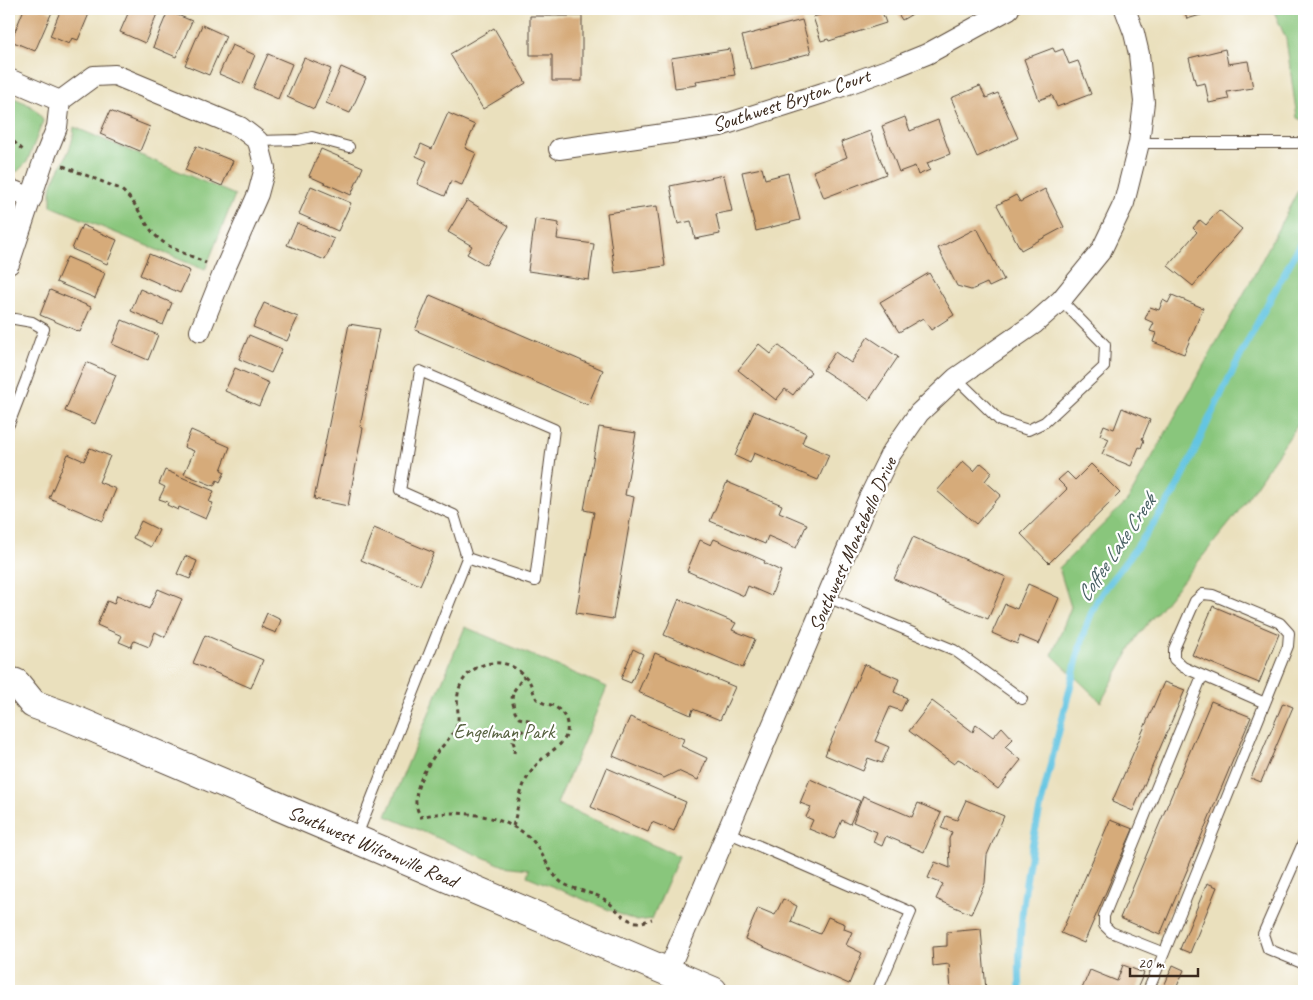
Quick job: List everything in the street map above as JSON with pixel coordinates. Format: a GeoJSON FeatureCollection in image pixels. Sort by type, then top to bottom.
{"type":"FeatureCollection","features":[{"type":"Feature","properties":{"kind":"main road","name":"Southwest Wilsonville Road"},"geometry":{"type":"LineString","coordinates":[[9,681],[16,683],[21,706],[66,716],[713,991]]}},
{"type":"Feature","properties":{"kind":"street","name":"Southwest Bryton Court"},"geometry":{"type":"LineString","coordinates":[[559,149],[720,126],[823,93],[895,67],[927,54],[1009,9]]}},
{"type":"Feature","properties":{"kind":"street","name":"Southwest Montebello Drive"},"geometry":{"type":"LineString","coordinates":[[668,971],[868,500],[890,456],[919,413],[956,378],[1034,324],[1061,300],[1101,250],[1124,203],[1139,143],[1144,102],[1139,54],[1125,9]]}},
{"type":"Feature","properties":{"kind":"street"},"geometry":{"type":"LineString","coordinates":[[9,264],[44,159],[57,127],[60,101],[94,76],[115,75],[240,127],[258,142],[265,168],[258,194],[200,331]]}},
{"type":"Feature","properties":{"kind":"street"},"geometry":{"type":"LineString","coordinates":[[9,79],[60,101]]}},
{"type":"Feature","properties":{"kind":"street"},"geometry":{"type":"LineString","coordinates":[[9,189],[32,198]]}},
{"type":"Feature","properties":{"kind":"lane"},"geometry":{"type":"LineString","coordinates":[[258,142],[298,140],[312,137],[349,147]]}},
{"type":"Feature","properties":{"kind":"lane"},"geometry":{"type":"LineString","coordinates":[[1139,143],[1297,143]]}},
{"type":"Feature","properties":{"kind":"lane"},"geometry":{"type":"LineString","coordinates":[[956,378],[1000,421],[1028,430],[1045,422],[1104,367],[1105,345],[1061,300]]}},
{"type":"Feature","properties":{"kind":"lane"},"geometry":{"type":"LineString","coordinates":[[9,318],[32,322],[44,329],[9,424]]}},
{"type":"Feature","properties":{"kind":"lane"},"geometry":{"type":"LineString","coordinates":[[355,839],[467,558],[454,515],[400,491],[420,371],[554,429],[535,581],[467,558]]}},
{"type":"Feature","properties":{"kind":"lane"},"geometry":{"type":"LineString","coordinates":[[1148,991],[1164,953],[1265,703],[1288,646],[1288,633],[1280,623],[1213,595],[1203,594],[1194,601],[1174,649],[1174,660],[1183,667],[1202,676],[1265,703]]}},
{"type":"Feature","properties":{"kind":"lane"},"geometry":{"type":"LineString","coordinates":[[827,596],[954,650],[1022,699]]}},
{"type":"Feature","properties":{"kind":"lane"},"geometry":{"type":"LineString","coordinates":[[1164,953],[1111,932],[1104,926],[1104,916],[1202,676]]}},
{"type":"Feature","properties":{"kind":"lane"},"geometry":{"type":"LineString","coordinates":[[727,832],[911,912],[879,987]]}},
{"type":"Feature","properties":{"kind":"lane"},"geometry":{"type":"LineString","coordinates":[[1304,841],[1263,934],[1268,949],[1304,964]]}},
{"type":"Feature","properties":{"kind":"path"},"geometry":{"type":"LineString","coordinates":[[9,135],[28,154]]}},
{"type":"Feature","properties":{"kind":"path"},"geometry":{"type":"LineString","coordinates":[[60,164],[120,189],[138,206],[160,240],[224,271]]}},
{"type":"Feature","properties":{"kind":"path"},"geometry":{"type":"LineString","coordinates":[[513,826],[524,782],[540,761],[563,741],[568,730],[566,718],[552,706],[536,698],[525,676],[512,666],[495,662],[483,664],[472,670],[464,679],[458,695],[459,714],[457,726],[450,738],[428,765],[418,789],[416,801],[421,817],[442,813],[466,814],[490,818],[513,826],[532,840],[542,853],[551,872],[562,883],[604,899],[626,919],[638,922],[652,918]]}},
{"type":"Feature","properties":{"kind":"path"},"geometry":{"type":"LineString","coordinates":[[514,753],[514,737],[530,726],[528,720],[519,718],[512,699],[513,692],[525,676]]}},
{"type":"Feature","properties":{"kind":"green space"},"geometry":{"type":"Polygon","coordinates":[[[1273,9],[1304,9],[1304,121],[1297,118],[1286,39],[1273,9]]]}},
{"type":"Feature","properties":{"kind":"green space"},"geometry":{"type":"Polygon","coordinates":[[[9,96],[33,108],[43,121],[27,162],[18,171],[9,173],[9,96]]]}},
{"type":"Feature","properties":{"kind":"green space"},"geometry":{"type":"Polygon","coordinates":[[[74,127],[235,195],[205,270],[51,206],[52,184],[69,150],[74,127]]]}},
{"type":"Feature","properties":{"kind":"green space"},"geometry":{"type":"Polygon","coordinates":[[[1304,179],[1304,412],[1297,426],[1233,519],[1136,638],[1101,702],[1052,655],[1071,607],[1059,568],[1128,500],[1252,279],[1304,179]]]}},
{"type":"Feature","properties":{"kind":"green space","name":"Engelman Park"},"geometry":{"type":"Polygon","coordinates":[[[465,627],[607,687],[557,804],[679,856],[652,919],[637,921],[631,919],[527,876],[529,869],[504,866],[386,816],[465,627]]]}},
{"type":"Feature","properties":{"kind":"building"},"geometry":{"type":"Polygon","coordinates":[[[24,9],[44,9],[52,12],[35,51],[11,41],[24,9]]]}},
{"type":"Feature","properties":{"kind":"building"},"geometry":{"type":"Polygon","coordinates":[[[61,9],[91,9],[78,40],[72,38],[69,44],[50,36],[61,9]]]}},
{"type":"Feature","properties":{"kind":"building"},"geometry":{"type":"Polygon","coordinates":[[[130,9],[159,9],[145,43],[120,32],[130,9]]]}},
{"type":"Feature","properties":{"kind":"building"},"geometry":{"type":"Polygon","coordinates":[[[840,9],[881,9],[886,23],[829,41],[828,39],[821,41],[813,17],[840,9]]]}},
{"type":"Feature","properties":{"kind":"building"},"geometry":{"type":"Polygon","coordinates":[[[895,9],[921,9],[902,20],[895,9]]]}},
{"type":"Feature","properties":{"kind":"building"},"geometry":{"type":"Polygon","coordinates":[[[1184,9],[1221,9],[1187,19],[1184,9]]]}},
{"type":"Feature","properties":{"kind":"building"},"geometry":{"type":"Polygon","coordinates":[[[168,11],[192,21],[176,57],[153,47],[168,11]]]}},
{"type":"Feature","properties":{"kind":"building"},"geometry":{"type":"Polygon","coordinates":[[[530,16],[582,16],[582,81],[552,81],[552,55],[530,55],[530,16]]]}},
{"type":"Feature","properties":{"kind":"building"},"geometry":{"type":"Polygon","coordinates":[[[802,20],[811,53],[751,69],[742,36],[802,20]]]}},
{"type":"Feature","properties":{"kind":"building"},"geometry":{"type":"Polygon","coordinates":[[[202,25],[226,36],[209,75],[185,65],[202,25]]]}},
{"type":"Feature","properties":{"kind":"building"},"geometry":{"type":"Polygon","coordinates":[[[494,28],[526,83],[483,109],[450,54],[494,28]]]}},
{"type":"Feature","properties":{"kind":"building"},"geometry":{"type":"Polygon","coordinates":[[[232,45],[255,55],[243,84],[219,74],[232,45]]]}},
{"type":"Feature","properties":{"kind":"building"},"geometry":{"type":"Polygon","coordinates":[[[1053,48],[1055,52],[1063,49],[1069,64],[1078,61],[1091,94],[1057,107],[1052,95],[1039,100],[1024,59],[1053,48]]]}},
{"type":"Feature","properties":{"kind":"building"},"geometry":{"type":"Polygon","coordinates":[[[730,49],[735,75],[696,81],[697,85],[675,88],[671,58],[730,49]]]}},
{"type":"Feature","properties":{"kind":"building"},"geometry":{"type":"Polygon","coordinates":[[[1225,49],[1228,64],[1248,61],[1253,88],[1227,92],[1229,99],[1209,103],[1205,83],[1196,85],[1189,58],[1225,49]]]}},
{"type":"Feature","properties":{"kind":"building"},"geometry":{"type":"Polygon","coordinates":[[[268,54],[292,64],[278,99],[253,88],[268,54]]]}},
{"type":"Feature","properties":{"kind":"building"},"geometry":{"type":"Polygon","coordinates":[[[304,58],[331,69],[314,109],[287,97],[304,58]]]}},
{"type":"Feature","properties":{"kind":"building"},"geometry":{"type":"Polygon","coordinates":[[[341,67],[366,78],[350,113],[326,103],[341,67]]]}},
{"type":"Feature","properties":{"kind":"building"},"geometry":{"type":"Polygon","coordinates":[[[980,86],[986,98],[998,93],[1018,138],[977,157],[951,98],[980,86]]]}},
{"type":"Feature","properties":{"kind":"building"},"geometry":{"type":"Polygon","coordinates":[[[110,111],[150,127],[140,151],[100,134],[110,111]]]}},
{"type":"Feature","properties":{"kind":"building"},"geometry":{"type":"Polygon","coordinates":[[[448,113],[475,125],[465,148],[476,153],[462,185],[451,181],[445,196],[417,184],[427,161],[416,156],[421,144],[432,149],[448,113]]]}},
{"type":"Feature","properties":{"kind":"building"},"geometry":{"type":"Polygon","coordinates":[[[905,117],[910,131],[938,120],[950,154],[927,163],[930,170],[918,175],[915,166],[899,172],[882,126],[905,117]]]}},
{"type":"Feature","properties":{"kind":"building"},"geometry":{"type":"Polygon","coordinates":[[[870,131],[886,174],[824,198],[813,171],[847,157],[841,142],[870,131]]]}},
{"type":"Feature","properties":{"kind":"building"},"geometry":{"type":"Polygon","coordinates":[[[196,146],[233,161],[222,186],[185,170],[196,146]]]}},
{"type":"Feature","properties":{"kind":"building"},"geometry":{"type":"Polygon","coordinates":[[[321,149],[363,167],[351,195],[309,176],[321,149]]]}},
{"type":"Feature","properties":{"kind":"building"},"geometry":{"type":"Polygon","coordinates":[[[762,168],[765,179],[788,173],[800,220],[756,231],[742,172],[762,168]]]}},
{"type":"Feature","properties":{"kind":"building"},"geometry":{"type":"Polygon","coordinates":[[[724,175],[732,211],[716,214],[720,234],[695,239],[691,221],[678,224],[670,186],[724,175]]]}},
{"type":"Feature","properties":{"kind":"building"},"geometry":{"type":"Polygon","coordinates":[[[311,186],[351,203],[338,231],[299,214],[311,186]]]}},
{"type":"Feature","properties":{"kind":"building"},"geometry":{"type":"Polygon","coordinates":[[[1045,189],[1064,227],[1021,250],[997,205],[1016,195],[1020,202],[1045,189]]]}},
{"type":"Feature","properties":{"kind":"building"},"geometry":{"type":"Polygon","coordinates":[[[467,200],[509,226],[486,265],[467,254],[472,246],[448,232],[467,200]]]}},
{"type":"Feature","properties":{"kind":"building"},"geometry":{"type":"Polygon","coordinates":[[[657,206],[665,266],[615,273],[607,213],[657,206]]]}},
{"type":"Feature","properties":{"kind":"building"},"geometry":{"type":"Polygon","coordinates":[[[1219,210],[1242,229],[1193,286],[1168,266],[1197,232],[1193,228],[1200,220],[1206,225],[1219,210]]]}},
{"type":"Feature","properties":{"kind":"building"},"geometry":{"type":"Polygon","coordinates":[[[535,219],[559,223],[557,239],[594,244],[589,280],[528,271],[535,219]]]}},
{"type":"Feature","properties":{"kind":"building"},"geometry":{"type":"Polygon","coordinates":[[[297,223],[334,239],[325,260],[287,245],[297,223]]]}},
{"type":"Feature","properties":{"kind":"building"},"geometry":{"type":"Polygon","coordinates":[[[82,225],[117,240],[107,264],[72,249],[82,225]]]}},
{"type":"Feature","properties":{"kind":"building"},"geometry":{"type":"Polygon","coordinates":[[[977,228],[1004,280],[989,287],[987,283],[971,290],[957,286],[938,248],[977,228]]]}},
{"type":"Feature","properties":{"kind":"building"},"geometry":{"type":"Polygon","coordinates":[[[149,254],[190,271],[180,293],[140,275],[149,254]]]}},
{"type":"Feature","properties":{"kind":"building"},"geometry":{"type":"Polygon","coordinates":[[[67,257],[105,273],[95,298],[56,282],[67,257]]]}},
{"type":"Feature","properties":{"kind":"building"},"geometry":{"type":"Polygon","coordinates":[[[929,273],[954,315],[931,330],[923,318],[899,332],[880,302],[929,273]]]}},
{"type":"Feature","properties":{"kind":"building"},"geometry":{"type":"Polygon","coordinates":[[[140,289],[172,303],[163,325],[131,311],[140,289]]]}},
{"type":"Feature","properties":{"kind":"building"},"geometry":{"type":"Polygon","coordinates":[[[50,290],[91,307],[80,332],[40,315],[50,290]]]}},
{"type":"Feature","properties":{"kind":"building"},"geometry":{"type":"Polygon","coordinates":[[[430,295],[603,370],[588,405],[415,330],[430,295]]]}},
{"type":"Feature","properties":{"kind":"building"},"geometry":{"type":"Polygon","coordinates":[[[1172,295],[1203,308],[1184,354],[1153,342],[1156,333],[1150,331],[1154,323],[1145,319],[1150,307],[1159,310],[1163,300],[1168,303],[1172,295]]]}},
{"type":"Feature","properties":{"kind":"building"},"geometry":{"type":"Polygon","coordinates":[[[264,303],[298,317],[287,341],[253,327],[264,303]]]}},
{"type":"Feature","properties":{"kind":"building"},"geometry":{"type":"Polygon","coordinates":[[[122,320],[158,335],[148,360],[112,344],[122,320]]]}},
{"type":"Feature","properties":{"kind":"building"},"geometry":{"type":"Polygon","coordinates":[[[349,324],[379,329],[360,427],[363,428],[348,506],[314,499],[349,324]]]}},
{"type":"Feature","properties":{"kind":"building"},"geometry":{"type":"Polygon","coordinates":[[[249,335],[282,349],[271,373],[239,359],[249,335]]]}},
{"type":"Feature","properties":{"kind":"building"},"geometry":{"type":"Polygon","coordinates":[[[868,337],[898,357],[869,400],[823,370],[835,352],[851,363],[868,337]]]}},
{"type":"Feature","properties":{"kind":"building"},"geometry":{"type":"Polygon","coordinates":[[[759,344],[771,354],[778,345],[811,372],[793,395],[785,389],[776,400],[738,370],[759,344]]]}},
{"type":"Feature","properties":{"kind":"building"},"geometry":{"type":"Polygon","coordinates":[[[86,362],[116,375],[95,424],[65,411],[86,362]]]}},
{"type":"Feature","properties":{"kind":"building"},"geometry":{"type":"Polygon","coordinates":[[[235,368],[269,383],[259,406],[225,391],[235,368]]]}},
{"type":"Feature","properties":{"kind":"building"},"geometry":{"type":"Polygon","coordinates":[[[1122,408],[1150,420],[1142,439],[1144,440],[1141,448],[1139,447],[1131,466],[1102,454],[1109,439],[1100,435],[1104,425],[1114,429],[1122,408]]]}},
{"type":"Feature","properties":{"kind":"building"},"geometry":{"type":"Polygon","coordinates":[[[754,411],[806,433],[802,443],[829,455],[818,480],[754,453],[750,463],[735,456],[754,411]]]}},
{"type":"Feature","properties":{"kind":"building"},"geometry":{"type":"Polygon","coordinates":[[[599,427],[636,433],[625,495],[634,497],[613,619],[576,613],[594,512],[584,510],[599,427]]]}},
{"type":"Feature","properties":{"kind":"building"},"geometry":{"type":"Polygon","coordinates":[[[191,430],[230,447],[221,470],[225,472],[220,482],[217,480],[214,486],[184,474],[194,451],[184,447],[191,430]]]}},
{"type":"Feature","properties":{"kind":"building"},"geometry":{"type":"Polygon","coordinates":[[[90,448],[110,456],[99,482],[116,489],[103,521],[49,498],[68,454],[84,461],[90,448]]]}},
{"type":"Feature","properties":{"kind":"building"},"geometry":{"type":"Polygon","coordinates":[[[963,461],[974,471],[981,463],[992,472],[985,481],[1001,495],[976,524],[937,491],[963,461]]]}},
{"type":"Feature","properties":{"kind":"building"},"geometry":{"type":"Polygon","coordinates":[[[1091,464],[1120,493],[1049,563],[1021,534],[1067,489],[1058,480],[1067,472],[1075,480],[1091,464]]]}},
{"type":"Feature","properties":{"kind":"building"},"geometry":{"type":"Polygon","coordinates":[[[165,470],[214,491],[209,502],[213,503],[206,519],[179,507],[178,510],[167,505],[168,502],[159,499],[165,487],[159,484],[165,470]]]}},
{"type":"Feature","properties":{"kind":"building"},"geometry":{"type":"Polygon","coordinates":[[[727,482],[782,505],[779,512],[807,524],[796,548],[768,536],[765,544],[710,521],[727,482]]]}},
{"type":"Feature","properties":{"kind":"building"},"geometry":{"type":"Polygon","coordinates":[[[141,521],[159,530],[151,547],[133,538],[141,521]]]}},
{"type":"Feature","properties":{"kind":"building"},"geometry":{"type":"Polygon","coordinates":[[[374,528],[434,553],[420,585],[361,560],[374,528]]]}},
{"type":"Feature","properties":{"kind":"building"},"geometry":{"type":"Polygon","coordinates":[[[913,537],[1006,577],[988,619],[894,579],[913,537]]]}},
{"type":"Feature","properties":{"kind":"building"},"geometry":{"type":"Polygon","coordinates":[[[714,539],[765,561],[764,563],[781,571],[771,596],[748,586],[744,596],[687,571],[700,540],[711,545],[714,539]]]}},
{"type":"Feature","properties":{"kind":"building"},"geometry":{"type":"Polygon","coordinates":[[[185,556],[197,561],[190,579],[177,574],[185,556]]]}},
{"type":"Feature","properties":{"kind":"building"},"geometry":{"type":"Polygon","coordinates":[[[1028,584],[1059,598],[1039,644],[1020,636],[1017,644],[992,633],[1005,604],[1017,609],[1028,584]]]}},
{"type":"Feature","properties":{"kind":"building"},"geometry":{"type":"Polygon","coordinates":[[[158,589],[182,599],[165,637],[155,632],[149,647],[134,641],[131,647],[119,642],[122,636],[97,625],[107,601],[114,604],[117,595],[149,609],[158,589]]]}},
{"type":"Feature","properties":{"kind":"building"},"geometry":{"type":"Polygon","coordinates":[[[679,599],[736,623],[732,630],[755,639],[743,668],[664,635],[679,599]]]}},
{"type":"Feature","properties":{"kind":"building"},"geometry":{"type":"Polygon","coordinates":[[[1213,606],[1279,634],[1259,683],[1192,655],[1213,606]]]}},
{"type":"Feature","properties":{"kind":"building"},"geometry":{"type":"Polygon","coordinates":[[[267,613],[281,620],[276,633],[261,627],[267,613]]]}},
{"type":"Feature","properties":{"kind":"building"},"geometry":{"type":"Polygon","coordinates":[[[205,635],[263,660],[251,688],[193,663],[205,635]]]}},
{"type":"Feature","properties":{"kind":"building"},"geometry":{"type":"Polygon","coordinates":[[[633,649],[643,654],[631,683],[621,679],[633,649]]]}},
{"type":"Feature","properties":{"kind":"building"},"geometry":{"type":"Polygon","coordinates":[[[655,653],[735,687],[720,720],[693,709],[691,715],[638,692],[655,653]]]}},
{"type":"Feature","properties":{"kind":"building"},"geometry":{"type":"Polygon","coordinates":[[[864,664],[899,679],[894,692],[907,698],[901,711],[890,707],[875,741],[889,747],[882,763],[868,758],[863,771],[825,755],[864,664]]]}},
{"type":"Feature","properties":{"kind":"building"},"geometry":{"type":"Polygon","coordinates":[[[1164,682],[1185,690],[1133,811],[1112,802],[1164,682]]]}},
{"type":"Feature","properties":{"kind":"building"},"geometry":{"type":"Polygon","coordinates":[[[932,701],[973,732],[976,724],[993,737],[1002,727],[1013,739],[1005,747],[1021,760],[998,789],[962,761],[958,759],[954,764],[909,731],[932,701]]]}},
{"type":"Feature","properties":{"kind":"building"},"geometry":{"type":"Polygon","coordinates":[[[1211,701],[1251,717],[1160,935],[1120,918],[1211,701]]]}},
{"type":"Feature","properties":{"kind":"building"},"geometry":{"type":"Polygon","coordinates":[[[1283,703],[1293,707],[1261,782],[1251,778],[1283,703]]]}},
{"type":"Feature","properties":{"kind":"building"},"geometry":{"type":"Polygon","coordinates":[[[630,717],[684,739],[681,746],[707,758],[698,780],[678,771],[664,778],[613,756],[630,717]]]}},
{"type":"Feature","properties":{"kind":"building"},"geometry":{"type":"Polygon","coordinates":[[[607,768],[686,802],[674,831],[652,822],[648,832],[591,807],[607,768]]]}},
{"type":"Feature","properties":{"kind":"building"},"geometry":{"type":"Polygon","coordinates":[[[810,779],[860,801],[850,824],[842,820],[834,839],[809,829],[813,820],[806,817],[811,807],[800,803],[810,779]]]}},
{"type":"Feature","properties":{"kind":"building"},"geometry":{"type":"Polygon","coordinates":[[[863,796],[912,817],[918,803],[941,813],[924,852],[886,836],[882,846],[873,842],[877,832],[853,822],[863,796]]]}},
{"type":"Feature","properties":{"kind":"building"},"geometry":{"type":"Polygon","coordinates":[[[966,800],[1004,816],[987,855],[985,883],[971,914],[936,899],[943,884],[928,878],[935,862],[950,868],[949,839],[952,832],[941,828],[946,816],[957,820],[966,800]]]}},
{"type":"Feature","properties":{"kind":"building"},"geometry":{"type":"Polygon","coordinates":[[[1110,820],[1133,829],[1084,943],[1061,933],[1110,820]]]}},
{"type":"Feature","properties":{"kind":"building"},"geometry":{"type":"Polygon","coordinates":[[[1207,883],[1217,887],[1190,953],[1180,949],[1207,883]]]}},
{"type":"Feature","properties":{"kind":"building"},"geometry":{"type":"Polygon","coordinates":[[[783,899],[797,906],[791,922],[820,934],[828,917],[845,924],[844,929],[852,932],[846,945],[862,953],[849,984],[745,939],[758,908],[775,915],[783,899]]]}},
{"type":"Feature","properties":{"kind":"building"},"geometry":{"type":"Polygon","coordinates":[[[981,929],[986,991],[951,991],[949,964],[933,966],[932,947],[947,946],[947,932],[981,929]]]}},
{"type":"Feature","properties":{"kind":"building"},"geometry":{"type":"Polygon","coordinates":[[[1123,965],[1144,973],[1136,991],[1081,991],[1090,970],[1117,981],[1123,965]]]}},
{"type":"Feature","properties":{"kind":"building"},"geometry":{"type":"Polygon","coordinates":[[[1173,965],[1184,970],[1175,991],[1162,991],[1173,965]]]}},
{"type":"Feature","properties":{"kind":"waterway","name":"Coffee Lake Creek"},"geometry":{"type":"LineString","coordinates":[[1020,991],[1022,918],[1032,846],[1048,774],[1085,629],[1100,595],[1149,530],[1175,491],[1246,344],[1304,238]]}}]}
